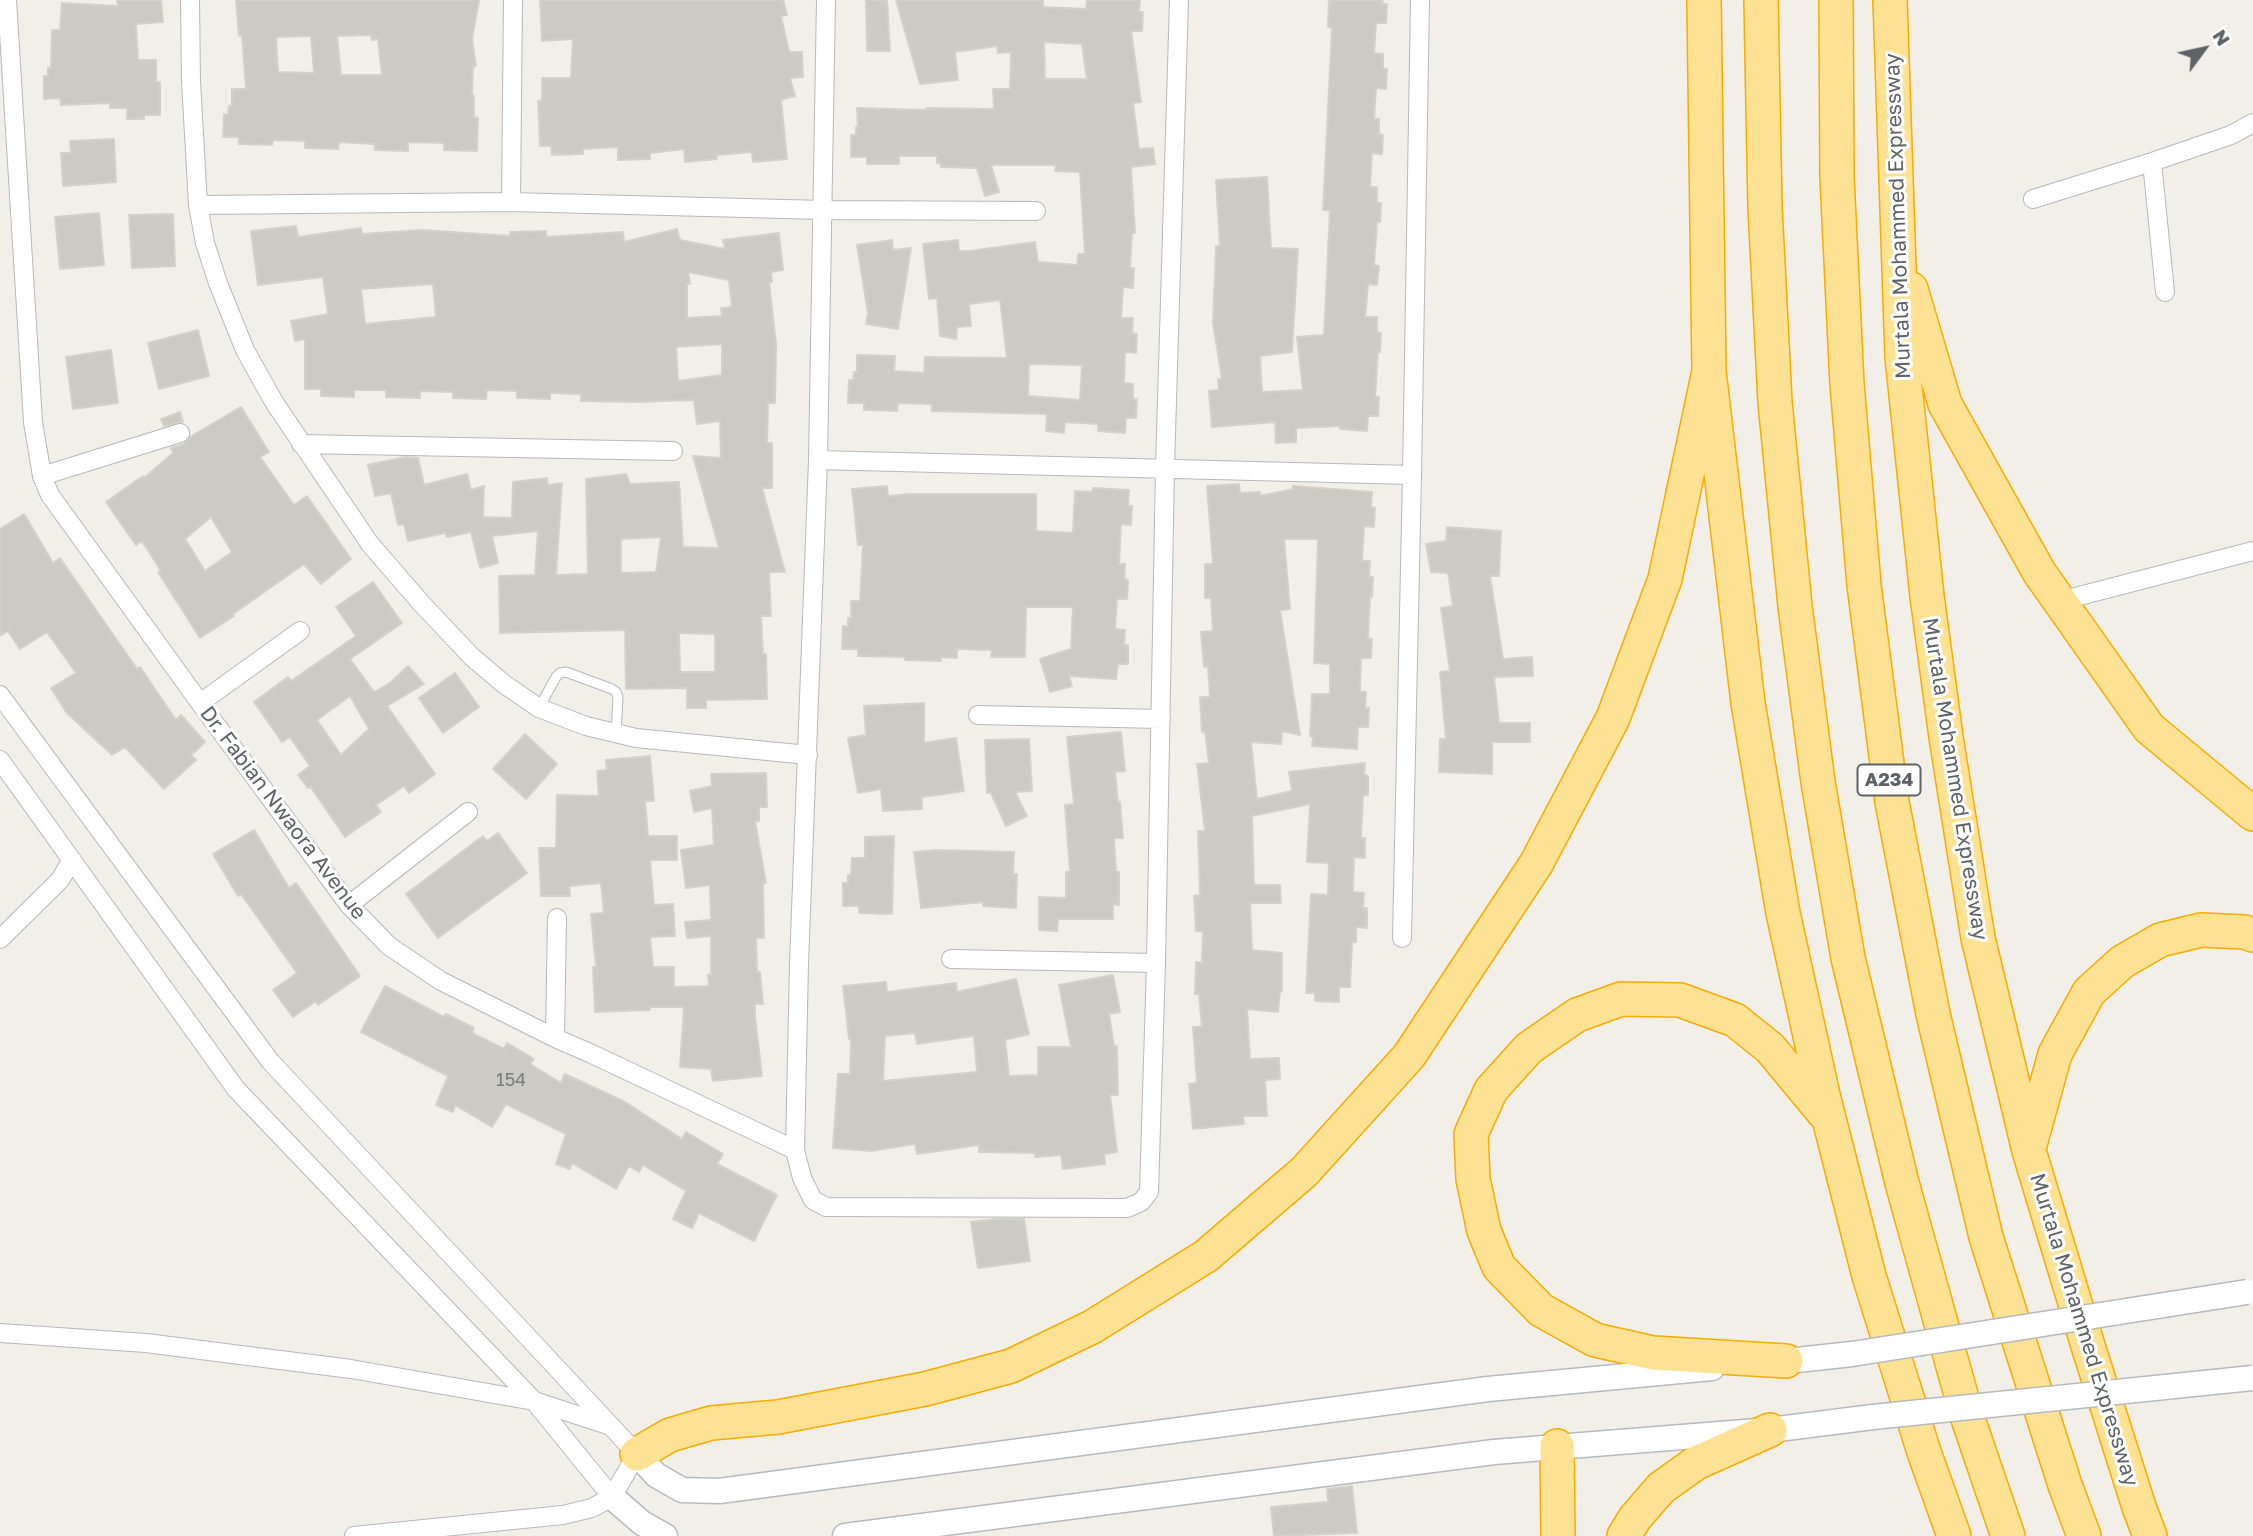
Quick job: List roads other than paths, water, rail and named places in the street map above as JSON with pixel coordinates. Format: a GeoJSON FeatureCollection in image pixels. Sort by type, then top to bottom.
{"type":"FeatureCollection","features":[{"type":"Feature","properties":{"kind":"highway"},"geometry":{"type":"LineString","coordinates":[[1704,0],[1709,371],[1748,702],[1783,913],[1829,1120],[1869,1276],[1924,1452],[1954,1536]]}},
{"type":"Feature","properties":{"kind":"highway"},"geometry":{"type":"LineString","coordinates":[[1761,0],[1765,207],[1775,402],[1794,606],[1818,782],[1848,958],[1902,1183],[1966,1413],[2008,1536]]}},
{"type":"Feature","properties":{"kind":"highway","name":"A234"},"geometry":{"type":"LineString","coordinates":[[1836,0],[1837,177],[1847,384],[1864,585],[1892,802],[1933,1014],[1986,1237],[2065,1485],[2084,1536]]}},
{"type":"Feature","properties":{"kind":"highway","name":"Murtala Mohammed Expressway"},"geometry":{"type":"LineString","coordinates":[[1890,0],[1902,357],[1920,542],[1946,737],[1978,938],[2029,1151],[2088,1349],[2150,1536]]}},
{"type":"Feature","properties":{"kind":"highway"},"geometry":{"type":"LineString","coordinates":[[1897,242],[1945,404],[2039,572],[2149,728],[2253,814]]}},
{"type":"Feature","properties":{"kind":"highway"},"geometry":{"type":"LineString","coordinates":[[637,1454],[670,1435],[710,1423],[778,1417],[925,1389],[1011,1366],[1092,1327],[1206,1256],[1304,1172],[1409,1056],[1536,864],[1613,718],[1665,579],[1709,371]]}},
{"type":"Feature","properties":{"kind":"highway"},"geometry":{"type":"LineString","coordinates":[[2029,1151],[2055,1054],[2089,992],[2122,962],[2160,940],[2201,930],[2244,932],[2253,935]]}},
{"type":"Feature","properties":{"kind":"highway"},"geometry":{"type":"LineString","coordinates":[[1786,1361],[1653,1353],[1595,1340],[1541,1310],[1499,1267],[1484,1231],[1473,1178],[1471,1135],[1491,1090],[1529,1048],[1577,1015],[1621,999],[1680,1000],[1735,1020],[1770,1048],[1829,1120]]}},
{"type":"Feature","properties":{"kind":"highway"},"geometry":{"type":"LineString","coordinates":[[1624,1536],[1634,1518],[1661,1488],[1696,1463],[1770,1430]]}},
{"type":"Feature","properties":{"kind":"highway"},"geometry":{"type":"LineString","coordinates":[[1557,1447],[1558,1536]]}},
{"type":"Feature","properties":{"kind":"main road"},"geometry":{"type":"LineString","coordinates":[[637,1454],[656,1475],[682,1490],[719,1491],[1488,1389],[1852,1354],[2251,1290]]}},
{"type":"Feature","properties":{"kind":"main road"},"geometry":{"type":"LineString","coordinates":[[845,1536],[1494,1452],[1770,1430],[2253,1378]]}},
{"type":"Feature","properties":{"kind":"main road"},"geometry":{"type":"LineString","coordinates":[[612,1497],[642,1523],[665,1536]]}},
{"type":"Feature","properties":{"kind":"street"},"geometry":{"type":"LineString","coordinates":[[7,0],[33,422],[41,476],[180,433]]}},
{"type":"Feature","properties":{"kind":"street"},"geometry":{"type":"LineString","coordinates":[[190,0],[191,81],[198,205],[205,243],[218,283],[245,350],[274,402],[370,544],[472,657],[504,684],[539,708],[586,726],[636,738],[808,755]]}},
{"type":"Feature","properties":{"kind":"street"},"geometry":{"type":"LineString","coordinates":[[511,202],[513,0]]}},
{"type":"Feature","properties":{"kind":"street"},"geometry":{"type":"LineString","coordinates":[[826,0],[818,460],[799,964],[795,1150],[802,1178],[813,1200],[826,1207],[1127,1208],[1141,1202],[1149,1192],[1178,0]]}},
{"type":"Feature","properties":{"kind":"street"},"geometry":{"type":"LineString","coordinates":[[1402,938],[1420,0]]}},
{"type":"Feature","properties":{"kind":"street"},"geometry":{"type":"LineString","coordinates":[[2033,199],[2231,135],[2253,123]]}},
{"type":"Feature","properties":{"kind":"street"},"geometry":{"type":"LineString","coordinates":[[2152,162],[2165,292]]}},
{"type":"Feature","properties":{"kind":"street"},"geometry":{"type":"LineString","coordinates":[[198,205],[511,202],[823,210],[1037,211]]}},
{"type":"Feature","properties":{"kind":"street"},"geometry":{"type":"LineString","coordinates":[[302,444],[673,451]]}},
{"type":"Feature","properties":{"kind":"street"},"geometry":{"type":"LineString","coordinates":[[818,460],[1412,475]]}},
{"type":"Feature","properties":{"kind":"street","name":"Dr. Fabian Nwaora Avenue"},"geometry":{"type":"LineString","coordinates":[[41,476],[50,495],[349,905],[389,946],[441,981],[555,1038],[795,1150]]}},
{"type":"Feature","properties":{"kind":"street"},"geometry":{"type":"LineString","coordinates":[[2060,601],[2253,551]]}},
{"type":"Feature","properties":{"kind":"street"},"geometry":{"type":"LineString","coordinates":[[200,703],[300,631]]}},
{"type":"Feature","properties":{"kind":"street"},"geometry":{"type":"LineString","coordinates":[[0,695],[270,1061],[637,1454],[612,1497],[592,1508],[564,1515],[354,1536]]}},
{"type":"Feature","properties":{"kind":"street"},"geometry":{"type":"LineString","coordinates":[[978,715],[1161,719]]}},
{"type":"Feature","properties":{"kind":"street"},"geometry":{"type":"LineString","coordinates":[[0,760],[236,1089],[534,1401],[612,1497]]}},
{"type":"Feature","properties":{"kind":"street"},"geometry":{"type":"LineString","coordinates":[[349,905],[468,812]]}},
{"type":"Feature","properties":{"kind":"street"},"geometry":{"type":"LineString","coordinates":[[0,939],[60,880],[72,860]]}},
{"type":"Feature","properties":{"kind":"street"},"geometry":{"type":"LineString","coordinates":[[555,1038],[557,918]]}},
{"type":"Feature","properties":{"kind":"street"},"geometry":{"type":"LineString","coordinates":[[951,959],[1156,963]]}},
{"type":"Feature","properties":{"kind":"street"},"geometry":{"type":"LineString","coordinates":[[0,1333],[146,1343],[351,1369],[534,1401],[612,1427]]}},
{"type":"Feature","properties":{"kind":"lane"},"geometry":{"type":"LineString","coordinates":[[539,708],[556,677],[566,672],[616,692],[618,697],[615,733]]}}]}
